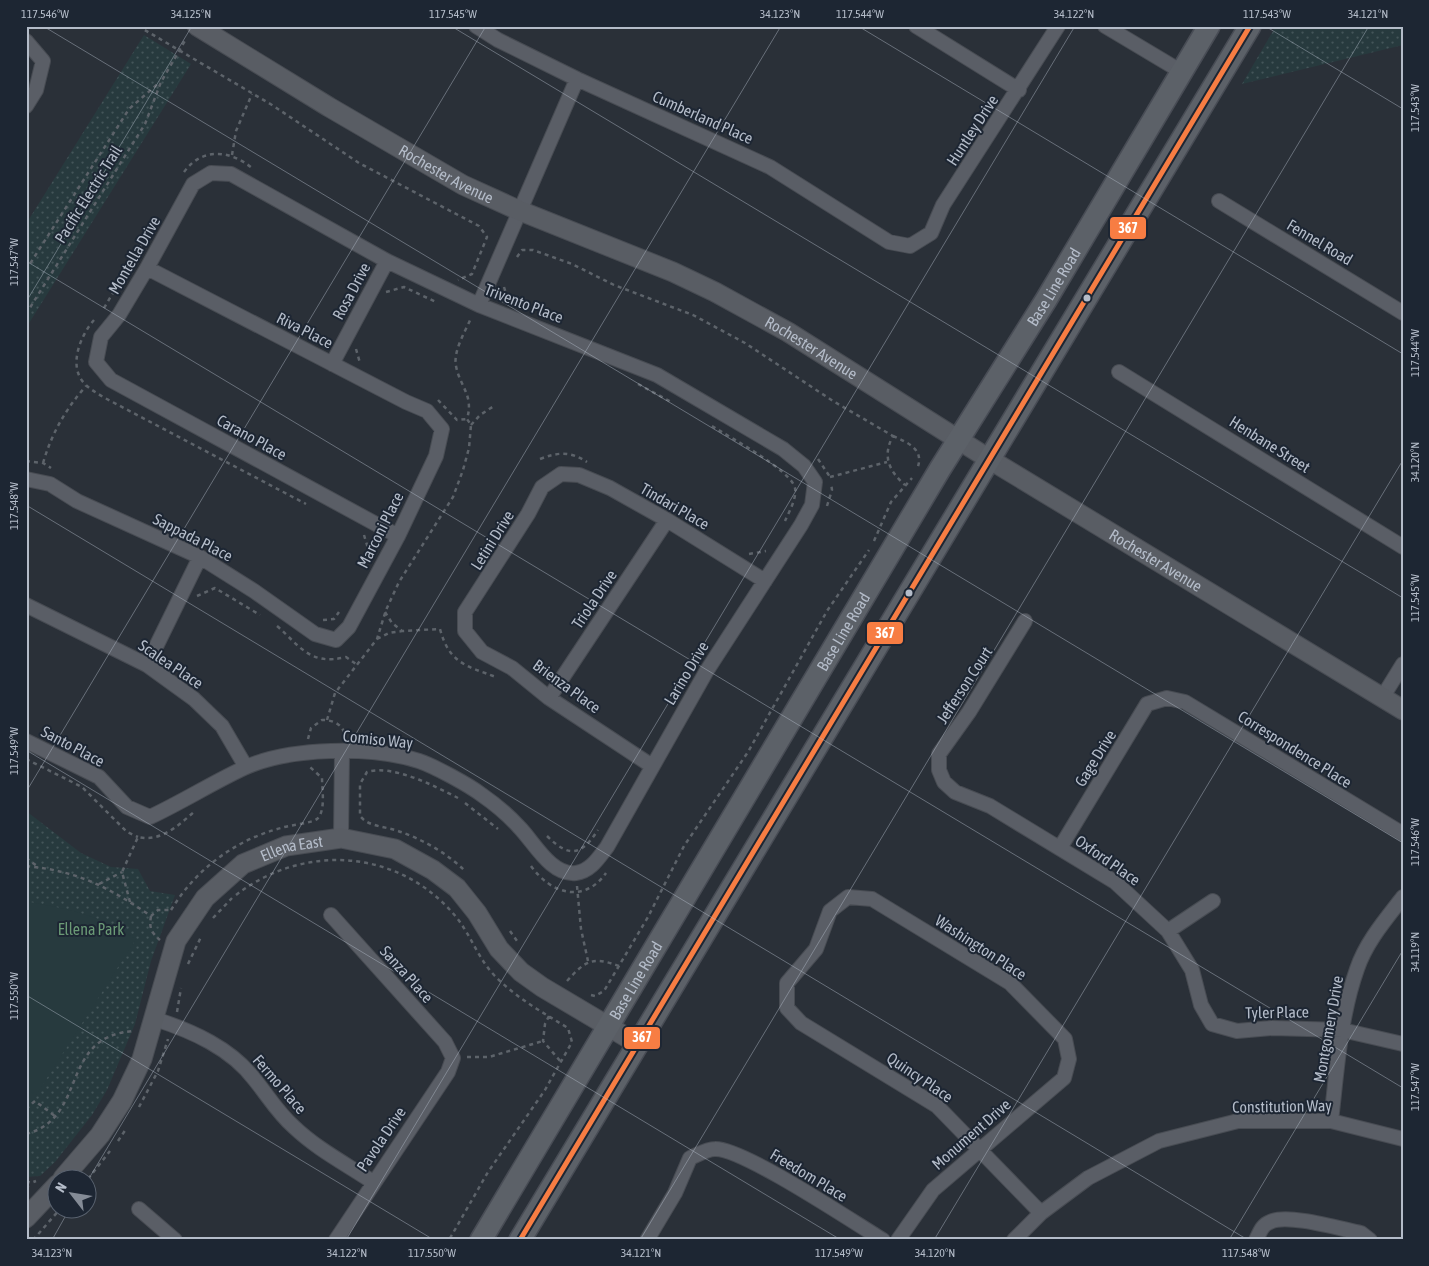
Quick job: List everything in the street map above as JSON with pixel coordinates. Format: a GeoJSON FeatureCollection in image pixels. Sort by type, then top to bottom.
{"type":"FeatureCollection","features":[{"type":"Feature","properties":{"kind":"main road","name":"Rochester Avenue"},"geometry":{"type":"LineString","coordinates":[[197,26],[404,152],[463,185],[518,210],[630,254],[715,292],[788,332],[990,459],[1403,710]]}},
{"type":"Feature","properties":{"kind":"main road","name":"Base Line Road"},"geometry":{"type":"LineString","coordinates":[[481,1240],[958,439],[1046,300],[1209,26]]}},
{"type":"Feature","properties":{"kind":"main road"},"geometry":{"type":"LineString","coordinates":[[520,1240],[1250,26]]}},
{"type":"Feature","properties":{"kind":"main road","name":"Ellena East"},"geometry":{"type":"LineString","coordinates":[[72,1168],[100,1136],[122,1101],[142,1059],[164,1022],[176,941],[205,898],[244,864],[286,846],[341,838],[395,849],[433,870],[457,888],[477,913],[499,949],[522,972],[542,987],[638,1044]]}},
{"type":"Feature","properties":{"kind":"main road"},"geometry":{"type":"LineString","coordinates":[[28,1210],[48,1183]]}},
{"type":"Feature","properties":{"kind":"street","name":"Cumberland Place"},"geometry":{"type":"LineString","coordinates":[[476,26],[498,40],[577,79],[770,167],[889,242],[910,246]]}},
{"type":"Feature","properties":{"kind":"street"},"geometry":{"type":"LineString","coordinates":[[916,26],[1018,90]]}},
{"type":"Feature","properties":{"kind":"street","name":"Huntley Drive"},"geometry":{"type":"LineString","coordinates":[[910,246],[931,233],[943,205],[1058,26]]}},
{"type":"Feature","properties":{"kind":"street"},"geometry":{"type":"LineString","coordinates":[[1105,26],[1182,72]]}},
{"type":"Feature","properties":{"kind":"street"},"geometry":{"type":"LineString","coordinates":[[26,42],[43,61],[36,90],[26,106]]}},
{"type":"Feature","properties":{"kind":"street"},"geometry":{"type":"LineString","coordinates":[[479,305],[518,210],[577,79]]}},
{"type":"Feature","properties":{"kind":"street","name":"Trivento Place"},"geometry":{"type":"LineString","coordinates":[[211,173],[231,174],[387,261],[479,305],[657,375],[783,449],[804,466],[815,482]]}},
{"type":"Feature","properties":{"kind":"street","name":"Montella Drive"},"geometry":{"type":"LineString","coordinates":[[96,362],[101,337],[119,315],[193,184],[211,173]]}},
{"type":"Feature","properties":{"kind":"street","name":"Fennel Road"},"geometry":{"type":"LineString","coordinates":[[1219,201],[1403,313]]}},
{"type":"Feature","properties":{"kind":"street","name":"Rosa Drive"},"geometry":{"type":"LineString","coordinates":[[332,364],[387,261]]}},
{"type":"Feature","properties":{"kind":"street","name":"Riva Place"},"geometry":{"type":"LineString","coordinates":[[147,268],[427,411],[442,429]]}},
{"type":"Feature","properties":{"kind":"street","name":"Carano Place"},"geometry":{"type":"LineString","coordinates":[[96,362],[111,380],[398,536]]}},
{"type":"Feature","properties":{"kind":"street","name":"Henbane Street"},"geometry":{"type":"LineString","coordinates":[[1119,372],[1403,547]]}},
{"type":"Feature","properties":{"kind":"street","name":"Marconi Place"},"geometry":{"type":"LineString","coordinates":[[336,640],[349,627],[398,536],[436,456],[442,429]]}},
{"type":"Feature","properties":{"kind":"street","name":"Tindari Place"},"geometry":{"type":"LineString","coordinates":[[562,474],[579,475],[610,488],[667,520],[765,581]]}},
{"type":"Feature","properties":{"kind":"street","name":"Letini Drive"},"geometry":{"type":"LineString","coordinates":[[465,631],[465,612],[518,530],[542,488],[562,474]]}},
{"type":"Feature","properties":{"kind":"street","name":"Sappada Place"},"geometry":{"type":"LineString","coordinates":[[26,480],[50,484],[77,501],[200,557],[254,590],[315,634],[336,640]]}},
{"type":"Feature","properties":{"kind":"street","name":"Larino Drive"},"geometry":{"type":"LineString","coordinates":[[576,873],[594,865],[607,846],[706,672],[812,505],[815,482]]}},
{"type":"Feature","properties":{"kind":"street","name":"Triola Drive"},"geometry":{"type":"LineString","coordinates":[[549,698],[667,520]]}},
{"type":"Feature","properties":{"kind":"street"},"geometry":{"type":"LineString","coordinates":[[147,665],[200,557]]}},
{"type":"Feature","properties":{"kind":"street","name":"Scalea Place"},"geometry":{"type":"LineString","coordinates":[[26,605],[147,665],[194,699],[222,726],[246,767]]}},
{"type":"Feature","properties":{"kind":"street","name":"Jefferson Court"},"geometry":{"type":"LineString","coordinates":[[939,770],[939,754],[969,712],[1025,621]]}},
{"type":"Feature","properties":{"kind":"street","name":"Brienza Place"},"geometry":{"type":"LineString","coordinates":[[465,631],[482,652],[512,668],[549,698],[652,766]]}},
{"type":"Feature","properties":{"kind":"street"},"geometry":{"type":"LineString","coordinates":[[1382,698],[1403,664]]}},
{"type":"Feature","properties":{"kind":"street","name":"Correspondence Place"},"geometry":{"type":"LineString","coordinates":[[1167,698],[1185,702],[1403,834]]}},
{"type":"Feature","properties":{"kind":"street","name":"Gage Drive"},"geometry":{"type":"LineString","coordinates":[[1060,848],[1147,704],[1167,698]]}},
{"type":"Feature","properties":{"kind":"street","name":"Santo Place"},"geometry":{"type":"LineString","coordinates":[[26,741],[99,777],[128,807],[150,817]]}},
{"type":"Feature","properties":{"kind":"street"},"geometry":{"type":"LineString","coordinates":[[341,838],[342,752]]}},
{"type":"Feature","properties":{"kind":"street","name":"Comiso Way"},"geometry":{"type":"LineString","coordinates":[[150,817],[246,767],[294,753],[342,752],[382,754],[420,761],[482,794],[519,826],[548,861],[560,869],[576,873]]}},
{"type":"Feature","properties":{"kind":"street","name":"Oxford Place"},"geometry":{"type":"LineString","coordinates":[[939,770],[944,782],[955,792],[990,806],[1116,882],[1168,931],[1192,970],[1201,1005],[1212,1024]]}},
{"type":"Feature","properties":{"kind":"street","name":"Montgomery Drive"},"geometry":{"type":"LineString","coordinates":[[1331,1121],[1342,1030],[1357,968],[1374,936],[1403,897]]}},
{"type":"Feature","properties":{"kind":"street","name":"Quincy Place"},"geometry":{"type":"LineString","coordinates":[[848,898],[830,911],[816,950],[787,983],[787,1008],[801,1023],[937,1106],[1041,1213]]}},
{"type":"Feature","properties":{"kind":"street","name":"Washington Place"},"geometry":{"type":"LineString","coordinates":[[848,898],[872,899],[1010,983],[1065,1039],[1069,1059]]}},
{"type":"Feature","properties":{"kind":"street"},"geometry":{"type":"LineString","coordinates":[[1168,931],[1213,901]]}},
{"type":"Feature","properties":{"kind":"street","name":"Sanza Place"},"geometry":{"type":"LineString","coordinates":[[332,916],[444,1042],[453,1058]]}},
{"type":"Feature","properties":{"kind":"street","name":"Fermo Place"},"geometry":{"type":"LineString","coordinates":[[164,1022],[204,1038],[234,1058],[254,1078],[270,1101],[294,1127],[373,1182]]}},
{"type":"Feature","properties":{"kind":"street","name":"Tyler Place"},"geometry":{"type":"LineString","coordinates":[[1212,1024],[1237,1031],[1272,1028],[1342,1030],[1403,1044]]}},
{"type":"Feature","properties":{"kind":"street","name":"Pavola Drive"},"geometry":{"type":"LineString","coordinates":[[336,1240],[448,1072],[453,1058]]}},
{"type":"Feature","properties":{"kind":"street","name":"Monument Drive"},"geometry":{"type":"LineString","coordinates":[[898,1240],[933,1190],[1064,1078],[1069,1059]]}},
{"type":"Feature","properties":{"kind":"street","name":"Constitution Way"},"geometry":{"type":"LineString","coordinates":[[1014,1240],[1041,1213],[1088,1178],[1159,1141],[1238,1121],[1331,1121],[1403,1139]]}},
{"type":"Feature","properties":{"kind":"street","name":"Freedom Place"},"geometry":{"type":"LineString","coordinates":[[647,1240],[675,1193],[690,1158],[715,1149],[734,1153],[763,1168],[883,1240]]}},
{"type":"Feature","properties":{"kind":"street"},"geometry":{"type":"LineString","coordinates":[[138,1209],[174,1240]]}},
{"type":"Feature","properties":{"kind":"street"},"geometry":{"type":"LineString","coordinates":[[1259,1234],[1270,1221],[1286,1219],[1361,1233],[1370,1240]]}},
{"type":"Feature","properties":{"kind":"path","name":"Pacific Electric Trail"},"geometry":{"type":"LineString","coordinates":[[26,314],[145,124],[161,82],[178,52]]}},
{"type":"Feature","properties":{"kind":"path","name":"Pacific Electric Trail"},"geometry":{"type":"LineString","coordinates":[[26,270],[129,109],[161,82]]}},
{"type":"Feature","properties":{"kind":"path"},"geometry":{"type":"LineString","coordinates":[[232,155],[236,131],[252,94]]}},
{"type":"Feature","properties":{"kind":"path"},"geometry":{"type":"LineString","coordinates":[[514,264],[522,250],[533,250],[572,264],[623,288],[693,315],[745,342],[833,401],[893,436],[908,442],[918,451],[920,462],[914,476],[891,502],[873,544],[822,619],[748,752],[684,846],[648,917],[604,991],[595,996],[588,995]]}},
{"type":"Feature","properties":{"kind":"path"},"geometry":{"type":"LineString","coordinates":[[507,280],[503,289],[509,302]]}},
{"type":"Feature","properties":{"kind":"path"},"geometry":{"type":"LineString","coordinates":[[383,293],[404,287],[444,306]]}},
{"type":"Feature","properties":{"kind":"path"},"geometry":{"type":"LineString","coordinates":[[464,315],[478,320]]}},
{"type":"Feature","properties":{"kind":"path"},"geometry":{"type":"LineString","coordinates":[[356,346],[360,367]]}},
{"type":"Feature","properties":{"kind":"path"},"geometry":{"type":"LineString","coordinates":[[633,382],[679,406]]}},
{"type":"Feature","properties":{"kind":"path"},"geometry":{"type":"LineString","coordinates":[[43,463],[51,437],[67,408],[86,386]]}},
{"type":"Feature","properties":{"kind":"path"},"geometry":{"type":"LineString","coordinates":[[432,397],[447,407],[458,420],[467,419]]}},
{"type":"Feature","properties":{"kind":"path"},"geometry":{"type":"LineString","coordinates":[[471,425],[480,415],[494,406]]}},
{"type":"Feature","properties":{"kind":"path"},"geometry":{"type":"LineString","coordinates":[[708,424],[765,459],[790,480],[794,487],[795,495],[781,529]]}},
{"type":"Feature","properties":{"kind":"path"},"geometry":{"type":"LineString","coordinates":[[893,436],[887,452],[887,462],[905,485]]}},
{"type":"Feature","properties":{"kind":"path"},"geometry":{"type":"LineString","coordinates":[[540,459],[554,454],[566,453],[591,464]]}},
{"type":"Feature","properties":{"kind":"path"},"geometry":{"type":"LineString","coordinates":[[815,456],[823,464],[830,477],[832,490],[824,512]]}},
{"type":"Feature","properties":{"kind":"path"},"geometry":{"type":"LineString","coordinates":[[794,487],[887,462]]}},
{"type":"Feature","properties":{"kind":"path"},"geometry":{"type":"LineString","coordinates":[[745,554],[767,551],[770,547]]}},
{"type":"Feature","properties":{"kind":"path"},"geometry":{"type":"LineString","coordinates":[[194,597],[215,588],[264,617]]}},
{"type":"Feature","properties":{"kind":"path"},"geometry":{"type":"LineString","coordinates":[[385,612],[392,623],[402,631]]}},
{"type":"Feature","properties":{"kind":"path"},"geometry":{"type":"LineString","coordinates":[[271,622],[312,657],[333,660],[346,657],[356,664]]}},
{"type":"Feature","properties":{"kind":"path"},"geometry":{"type":"LineString","coordinates":[[377,640],[389,633],[440,629],[444,646],[455,660],[502,680]]}},
{"type":"Feature","properties":{"kind":"path"},"geometry":{"type":"LineString","coordinates":[[301,738],[308,737],[310,728],[317,722],[330,720],[343,728],[346,737],[354,738]]}},
{"type":"Feature","properties":{"kind":"path"},"geometry":{"type":"LineString","coordinates":[[26,759],[82,787],[127,832],[138,837],[166,834],[200,807]]}},
{"type":"Feature","properties":{"kind":"path"},"geometry":{"type":"LineString","coordinates":[[160,940],[151,932],[149,926],[151,916],[158,910],[173,911],[193,879],[245,841],[272,830],[316,821],[321,814],[322,778],[310,767],[305,767]]}},
{"type":"Feature","properties":{"kind":"path"},"geometry":{"type":"LineString","coordinates":[[468,875],[458,864],[418,838],[398,830],[366,823],[360,816],[360,784],[366,772],[377,769],[408,777],[444,791],[463,801],[500,830]]}},
{"type":"Feature","properties":{"kind":"path"},"geometry":{"type":"LineString","coordinates":[[541,830],[563,850],[574,853],[583,849],[600,827]]}},
{"type":"Feature","properties":{"kind":"path"},"geometry":{"type":"LineString","coordinates":[[99,884],[122,872],[138,837]]}},
{"type":"Feature","properties":{"kind":"path"},"geometry":{"type":"LineString","coordinates":[[26,858],[39,867]]}},
{"type":"Feature","properties":{"kind":"path"},"geometry":{"type":"LineString","coordinates":[[211,920],[234,896],[256,880],[280,869],[320,860],[340,859],[378,866],[400,874],[421,886],[440,901],[458,919],[479,957],[493,974],[528,1004],[568,1028],[572,1034],[572,1042],[561,1062],[488,1172],[449,1240]]}},
{"type":"Feature","properties":{"kind":"path"},"geometry":{"type":"LineString","coordinates":[[526,859],[542,881],[560,891],[577,892],[591,888],[600,882],[607,872]]}},
{"type":"Feature","properties":{"kind":"path"},"geometry":{"type":"LineString","coordinates":[[26,866],[66,872],[99,884],[151,916]]}},
{"type":"Feature","properties":{"kind":"path"},"geometry":{"type":"LineString","coordinates":[[122,872],[130,902]]}},
{"type":"Feature","properties":{"kind":"path"},"geometry":{"type":"LineString","coordinates":[[576,873],[581,929],[588,961]]}},
{"type":"Feature","properties":{"kind":"path"},"geometry":{"type":"LineString","coordinates":[[509,931],[520,945]]}},
{"type":"Feature","properties":{"kind":"path"},"geometry":{"type":"LineString","coordinates":[[158,947],[164,933]]}},
{"type":"Feature","properties":{"kind":"path"},"geometry":{"type":"LineString","coordinates":[[186,968],[202,936]]}},
{"type":"Feature","properties":{"kind":"path"},"geometry":{"type":"LineString","coordinates":[[574,986],[567,981],[579,967],[588,961],[604,961],[619,966]]}},
{"type":"Feature","properties":{"kind":"path"},"geometry":{"type":"LineString","coordinates":[[135,1114],[158,1071],[164,1022],[180,1003],[183,983]]}},
{"type":"Feature","properties":{"kind":"path"},"geometry":{"type":"LineString","coordinates":[[549,1016],[545,1024],[543,1041],[561,1062]]}},
{"type":"Feature","properties":{"kind":"path"},"geometry":{"type":"LineString","coordinates":[[26,1134],[43,1127],[56,1116],[68,1100],[77,1069],[89,1051],[113,1036],[135,1031],[133,1037]]}},
{"type":"Feature","properties":{"kind":"path"},"geometry":{"type":"LineString","coordinates":[[453,1058],[489,1057],[543,1041]]}},
{"type":"Feature","properties":{"kind":"path"},"geometry":{"type":"LineString","coordinates":[[26,1108],[35,1101],[56,1116]]}},
{"type":"Feature","properties":{"kind":"path"},"geometry":{"type":"LineString","coordinates":[[116,1144],[130,1121]]}},
{"type":"Feature","properties":{"kind":"path"},"geometry":{"type":"LineString","coordinates":[[97,1168],[111,1151]]}},
{"type":"Feature","properties":{"kind":"path"},"geometry":{"type":"LineString","coordinates":[[26,1181],[31,1183],[48,1182]]}},
{"type":"Feature","properties":{"kind":"path"},"geometry":{"type":"LineString","coordinates":[[33,1240],[52,1218]]}},
{"type":"Feature","properties":{"kind":"green space"},"geometry":{"type":"Polygon","coordinates":[[[1276,26],[1403,26],[1403,45],[1242,84],[1276,26]]]}},
{"type":"Feature","properties":{"kind":"green space"},"geometry":{"type":"Polygon","coordinates":[[[144,35],[191,64],[26,328],[26,224],[144,35]]]}},
{"type":"Feature","properties":{"kind":"green space","name":"Ellena Park"},"geometry":{"type":"Polygon","coordinates":[[[26,811],[81,853],[111,867],[138,869],[150,891],[175,895],[151,961],[135,1024],[107,1090],[92,1115],[55,1162],[40,1176],[26,1177],[26,811]]]}},
{"type":"Feature","properties":{"kind":"green space"},"geometry":{"type":"Polygon","coordinates":[[[30,902],[85,914],[110,924],[136,939],[31,1103],[26,1107],[26,903],[30,902]]]}},
{"type":"Feature","properties":{"kind":"transit line","name":"367"},"geometry":{"type":"LineString","coordinates":[[520,1240],[1250,26]]}}]}
